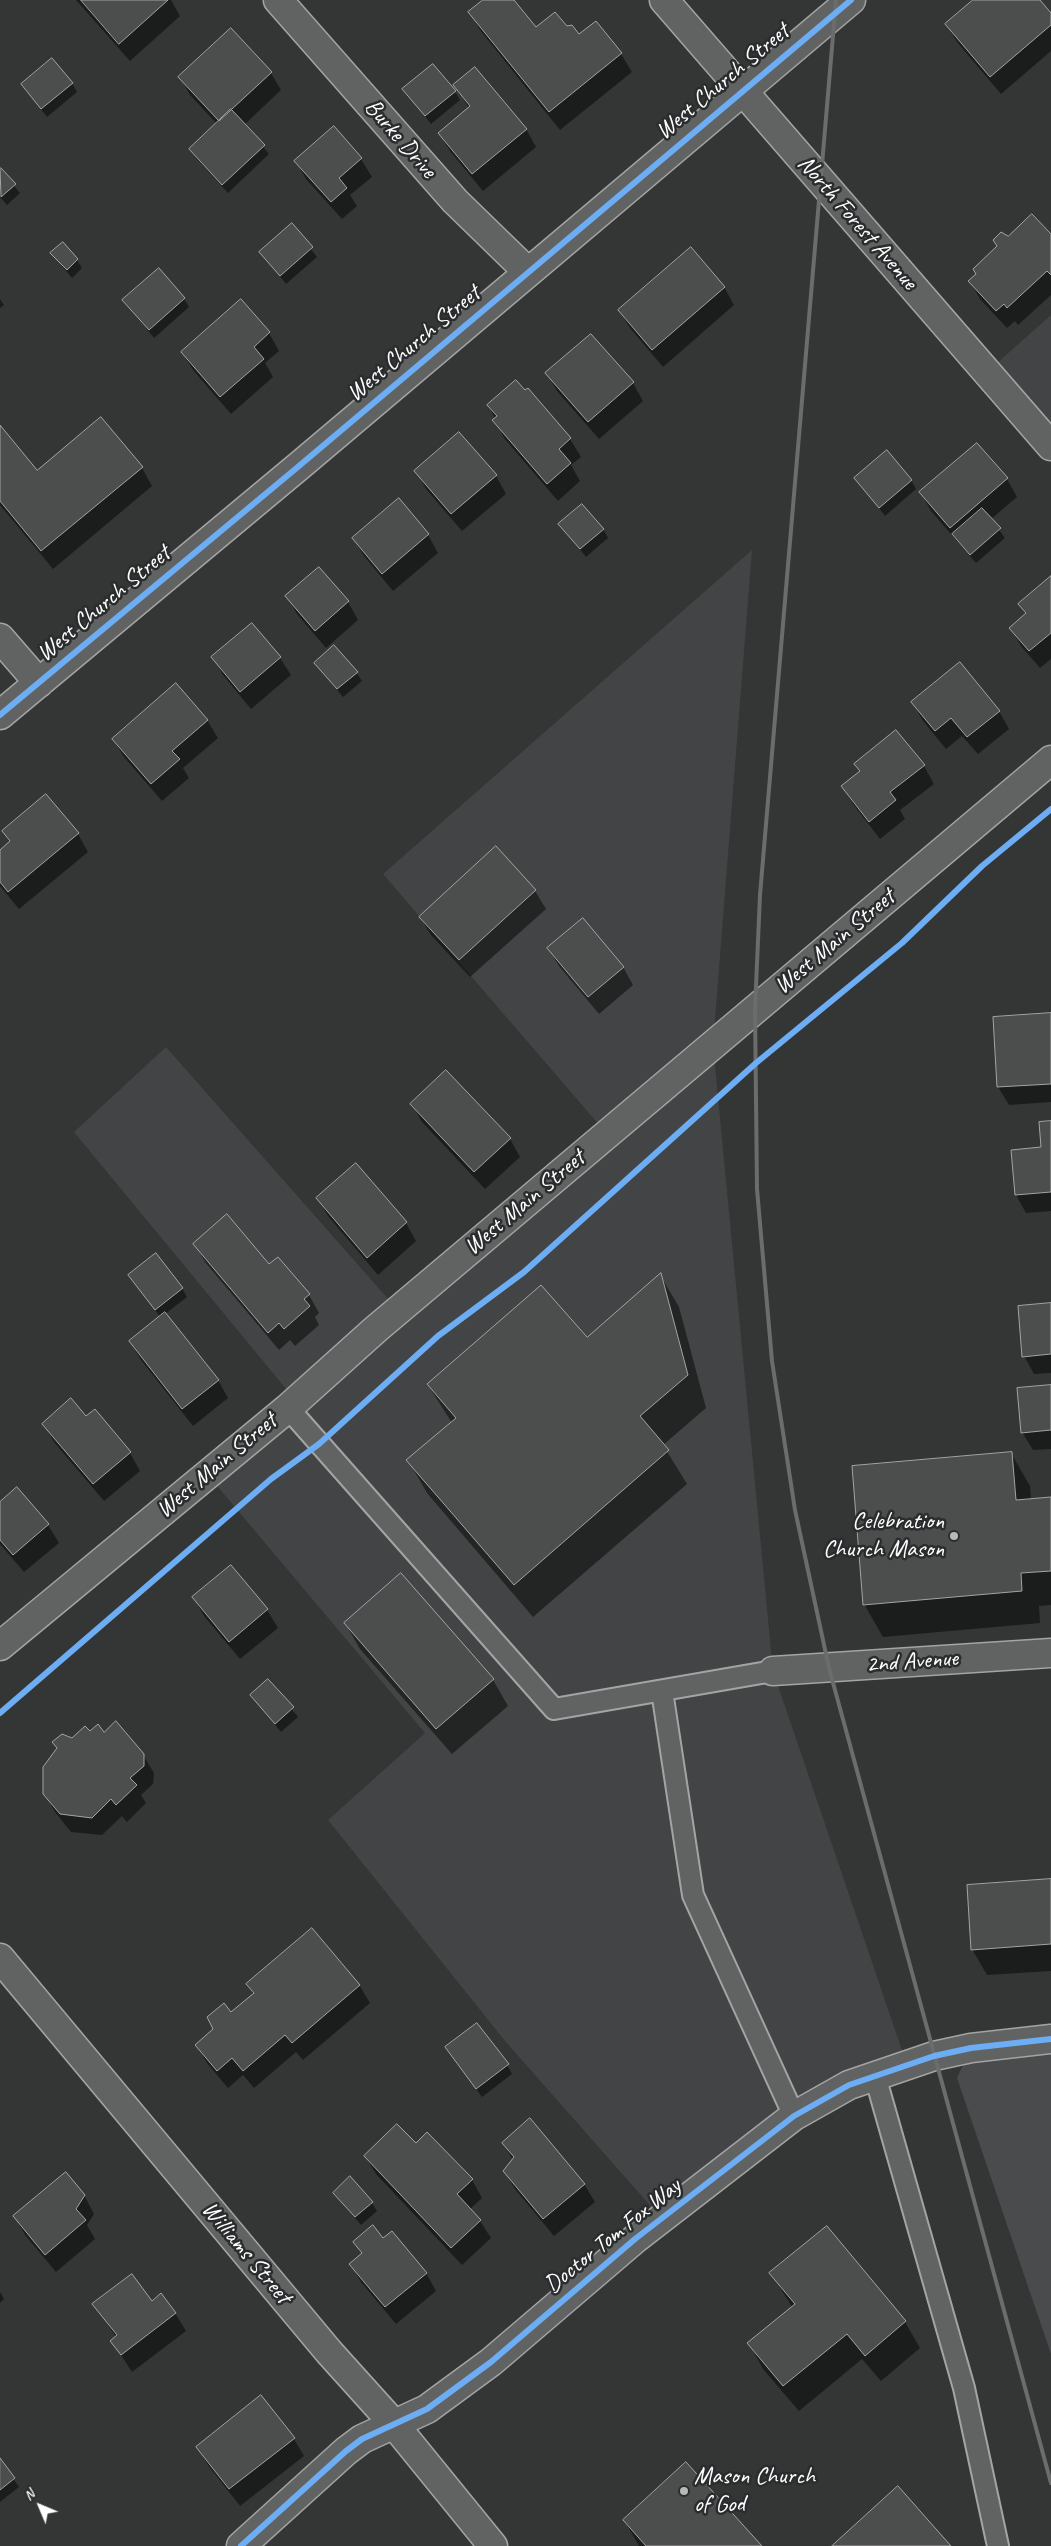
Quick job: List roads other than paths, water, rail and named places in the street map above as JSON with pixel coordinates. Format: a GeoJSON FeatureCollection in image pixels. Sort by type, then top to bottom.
{"type":"FeatureCollection","features":[{"type":"Feature","properties":{"kind":"street","name":"Burke Drive"},"geometry":{"type":"LineString","coordinates":[[278,0],[455,201],[528,272]]}},
{"type":"Feature","properties":{"kind":"street","name":"North Forest Avenue"},"geometry":{"type":"LineString","coordinates":[[664,0],[1051,446]]}},
{"type":"Feature","properties":{"kind":"street","name":"West Church Street"},"geometry":{"type":"LineString","coordinates":[[0,715],[851,0]]}},
{"type":"Feature","properties":{"kind":"street"},"geometry":{"type":"LineString","coordinates":[[0,638],[38,683]]}},
{"type":"Feature","properties":{"kind":"street","name":"West Main Street"},"geometry":{"type":"LineString","coordinates":[[0,1646],[288,1408],[376,1329],[1051,760]]}},
{"type":"Feature","properties":{"kind":"street","name":"2nd Avenue"},"geometry":{"type":"LineString","coordinates":[[773,1671],[1051,1653]]}},
{"type":"Feature","properties":{"kind":"street","name":"Williams Street"},"geometry":{"type":"LineString","coordinates":[[0,1958],[329,2352],[394,2423],[493,2546]]}},
{"type":"Feature","properties":{"kind":"street","name":"Doctor Tom Fox Way"},"geometry":{"type":"LineString","coordinates":[[242,2546],[362,2438],[428,2409],[491,2362],[635,2239],[794,2116],[849,2085],[934,2056],[980,2047],[1051,2038]]}},
{"type":"Feature","properties":{"kind":"lane"},"geometry":{"type":"LineString","coordinates":[[288,1408],[554,1709],[773,1671]]}},
{"type":"Feature","properties":{"kind":"lane"},"geometry":{"type":"LineString","coordinates":[[662,1691],[693,1895],[794,2116]]}},
{"type":"Feature","properties":{"kind":"lane"},"geometry":{"type":"LineString","coordinates":[[875,2076],[964,2388],[998,2546]]}},
{"type":"Feature","properties":{"kind":"railway"},"geometry":{"type":"LineString","coordinates":[[836,0],[760,895],[755,1009],[757,1189],[772,1361],[795,1510],[829,1668],[1051,2483]]}},
{"type":"Feature","properties":{"kind":"place","name":"Celebration Church Mason"},"geometry":{"type":"Point","coordinates":[954,1536]}},
{"type":"Feature","properties":{"kind":"place","name":"Mason Church of God"},"geometry":{"type":"Point","coordinates":[684,2491]}}]}
